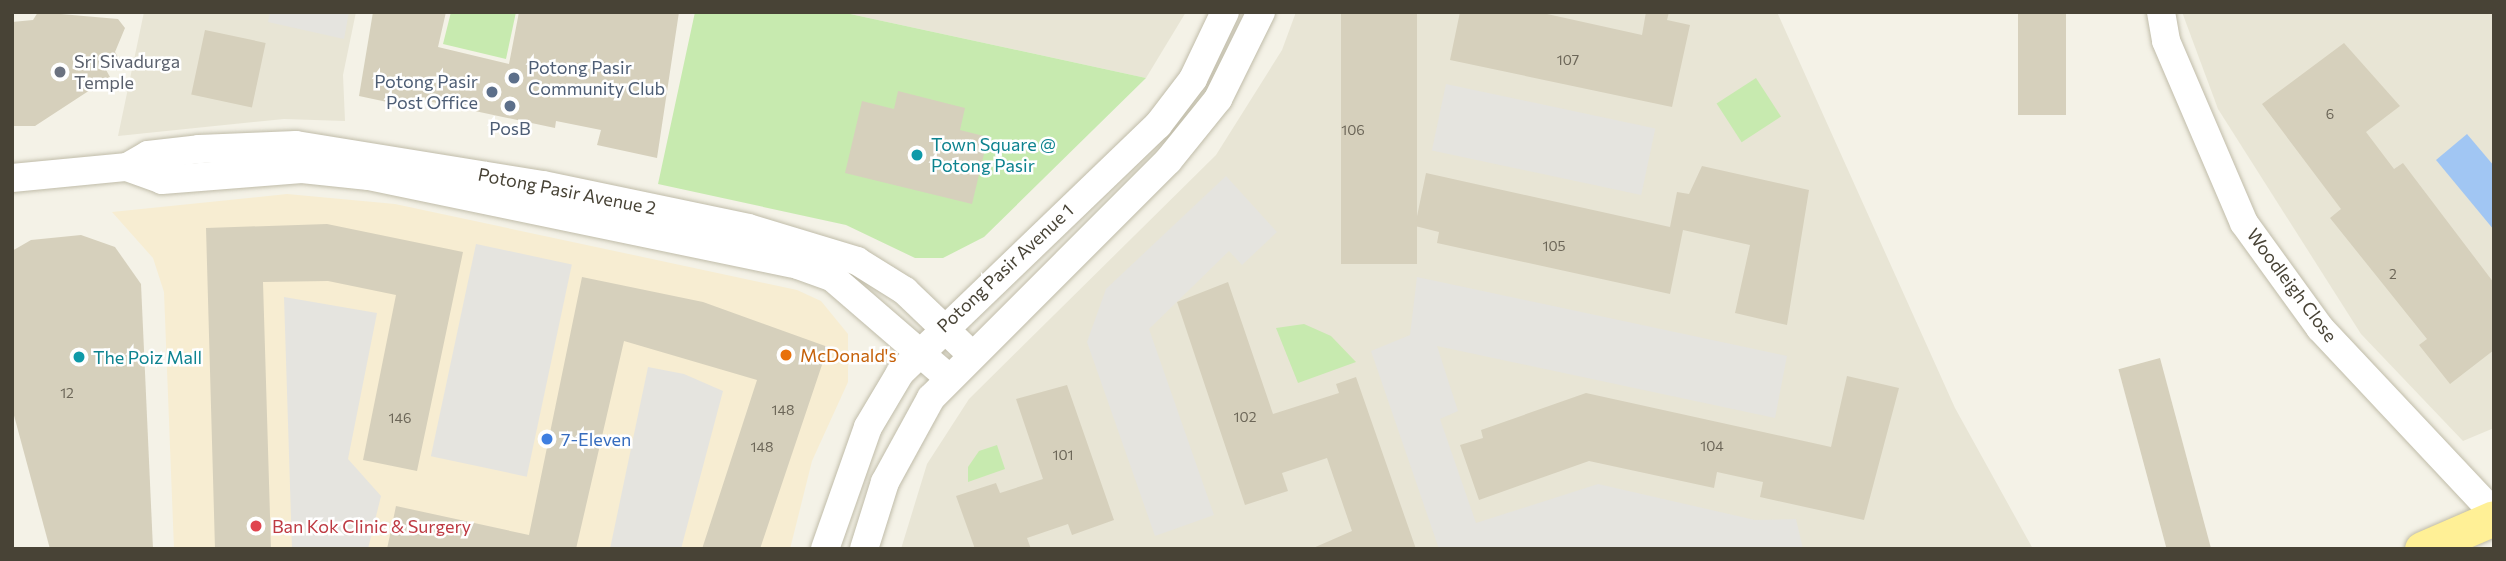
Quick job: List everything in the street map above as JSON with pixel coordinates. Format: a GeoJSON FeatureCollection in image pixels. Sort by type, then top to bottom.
{"type":"FeatureCollection","features":[{"type":"Feature","properties":{"kind":"main road"},"geometry":{"type":"LineString","coordinates":[[2422,549],[2494,516]]}},
{"type":"Feature","properties":{"kind":"street","name":"Potong Pasir Avenue 1"},"geometry":{"type":"LineString","coordinates":[[825,549],[868,427],[918,350],[1158,125],[1193,79],[1225,12]]}},
{"type":"Feature","properties":{"kind":"street","name":"Potong Pasir Avenue 1"},"geometry":{"type":"LineString","coordinates":[[864,549],[903,442],[949,378],[1168,161],[1218,99],[1261,12]]}},
{"type":"Feature","properties":{"kind":"street","name":"Woodleigh Close"},"geometry":{"type":"LineString","coordinates":[[2161,12],[2166,41],[2245,223],[2320,328],[2494,516]]}},
{"type":"Feature","properties":{"kind":"street","name":"Potong Pasir Avenue 2"},"geometry":{"type":"LineString","coordinates":[[12,178],[127,167],[148,155],[296,145],[543,185],[832,252],[885,277],[943,326],[971,354]]}},
{"type":"Feature","properties":{"kind":"street","name":"Potong Pasir Avenue 2"},"geometry":{"type":"LineString","coordinates":[[127,167],[162,180],[302,169],[369,176],[798,265],[833,278],[949,378]]}},
{"type":"Feature","properties":{"kind":"shaded area"},"geometry":{"type":"Polygon","coordinates":[[[144,12],[356,12],[343,75],[345,121],[284,119],[118,136],[144,12]]]}},
{"type":"Feature","properties":{"kind":"shaded area"},"geometry":{"type":"Polygon","coordinates":[[[270,12],[349,12],[344,39],[268,22],[270,12]]]}},
{"type":"Feature","properties":{"kind":"shaded area"},"geometry":{"type":"Polygon","coordinates":[[[841,12],[1186,12],[1146,78],[841,12]]]}},
{"type":"Feature","properties":{"kind":"shaded area"},"geometry":{"type":"Polygon","coordinates":[[[1296,12],[1777,12],[1955,408],[2033,549],[901,549],[927,464],[969,399],[1216,155],[1282,50],[1296,12]]]}},
{"type":"Feature","properties":{"kind":"shaded area"},"geometry":{"type":"Polygon","coordinates":[[[2182,12],[2494,12],[2494,428],[2463,441],[2361,334],[2218,109],[2182,12]]]}},
{"type":"Feature","properties":{"kind":"shaded area"},"geometry":{"type":"Polygon","coordinates":[[[1446,84],[1655,128],[1641,195],[1432,151],[1446,84]]]}},
{"type":"Feature","properties":{"kind":"shaded area"},"geometry":{"type":"Polygon","coordinates":[[[1226,176],[1277,232],[1242,265],[1229,251],[1149,329],[1214,515],[1155,536],[1087,342],[1106,289],[1226,176]]]}},
{"type":"Feature","properties":{"kind":"shaded area"},"geometry":{"type":"Polygon","coordinates":[[[287,194],[395,204],[797,290],[821,301],[848,334],[848,382],[812,461],[790,549],[174,549],[164,292],[153,258],[112,212],[287,194]]]}},
{"type":"Feature","properties":{"kind":"shaded area"},"geometry":{"type":"Polygon","coordinates":[[[476,244],[572,264],[527,477],[431,456],[476,244]]]}},
{"type":"Feature","properties":{"kind":"shaded area"},"geometry":{"type":"Polygon","coordinates":[[[1417,277],[1787,356],[1775,418],[1437,346],[1458,411],[1440,419],[1476,523],[1598,484],[1755,520],[1796,519],[1803,549],[1439,549],[1371,351],[1410,335],[1417,277]]]}},
{"type":"Feature","properties":{"kind":"shaded area"},"geometry":{"type":"Polygon","coordinates":[[[284,297],[377,313],[348,459],[381,496],[368,549],[292,549],[284,297]]]}},
{"type":"Feature","properties":{"kind":"shaded area"},"geometry":{"type":"Polygon","coordinates":[[[648,367],[684,374],[723,391],[681,549],[610,549],[648,367]]]}},
{"type":"Feature","properties":{"kind":"green space"},"geometry":{"type":"Polygon","coordinates":[[[451,12],[516,12],[506,59],[443,44],[451,12]]]}},
{"type":"Feature","properties":{"kind":"green space"},"geometry":{"type":"Polygon","coordinates":[[[695,12],[841,12],[1146,78],[984,237],[943,258],[915,258],[846,225],[658,184],[695,12]]]}},
{"type":"Feature","properties":{"kind":"green space"},"geometry":{"type":"Polygon","coordinates":[[[1756,78],[1781,117],[1742,142],[1717,104],[1756,78]]]}},
{"type":"Feature","properties":{"kind":"green space"},"geometry":{"type":"Polygon","coordinates":[[[1304,324],[1331,336],[1356,362],[1298,383],[1276,328],[1304,324]]]}},
{"type":"Feature","properties":{"kind":"green space"},"geometry":{"type":"Polygon","coordinates":[[[997,445],[1005,469],[968,482],[968,467],[979,451],[997,445]]]}},
{"type":"Feature","properties":{"kind":"water"},"geometry":{"type":"Polygon","coordinates":[[[2467,134],[2494,166],[2494,230],[2436,160],[2467,134]]]}},
{"type":"Feature","properties":{"kind":"building","name":"Sri Sivadurga Temple"},"geometry":{"type":"Polygon","coordinates":[[[38,12],[118,19],[125,28],[115,52],[119,59],[105,68],[110,77],[35,126],[12,126],[12,22],[33,20],[38,12]]]}},
{"type":"Feature","properties":{"kind":"building","name":"Potong Pasir Community Club"},"geometry":{"type":"Polygon","coordinates":[[[373,12],[446,12],[438,47],[509,64],[519,12],[679,12],[657,158],[597,145],[601,130],[556,121],[555,128],[423,100],[420,109],[359,96],[373,12]]]}},
{"type":"Feature","properties":{"kind":"building"},"geometry":{"type":"Polygon","coordinates":[[[1341,12],[1417,12],[1417,264],[1341,264],[1341,12]]]}},
{"type":"Feature","properties":{"kind":"building"},"geometry":{"type":"Polygon","coordinates":[[[1460,12],[1538,12],[1642,35],[1646,12],[1669,12],[1667,20],[1690,25],[1672,107],[1450,60],[1460,12]]]}},
{"type":"Feature","properties":{"kind":"building"},"geometry":{"type":"Polygon","coordinates":[[[2018,12],[2066,12],[2066,115],[2018,115],[2018,12]]]}},
{"type":"Feature","properties":{"kind":"building"},"geometry":{"type":"Polygon","coordinates":[[[205,30],[266,43],[252,107],[191,95],[205,30]]]}},
{"type":"Feature","properties":{"kind":"building"},"geometry":{"type":"Polygon","coordinates":[[[2344,43],[2400,106],[2366,132],[2394,169],[2403,163],[2494,283],[2494,350],[2450,384],[2419,345],[2427,339],[2330,218],[2341,209],[2262,104],[2344,43]]]}},
{"type":"Feature","properties":{"kind":"building","name":"Town Square @ Potong Pasir"},"geometry":{"type":"Polygon","coordinates":[[[898,91],[965,108],[960,130],[988,137],[972,204],[845,173],[862,101],[894,109],[898,91]]]}},
{"type":"Feature","properties":{"kind":"building"},"geometry":{"type":"Polygon","coordinates":[[[1702,166],[1809,190],[1787,325],[1735,313],[1750,245],[1683,230],[1670,294],[1437,243],[1439,232],[1415,226],[1426,173],[1670,227],[1677,192],[1689,194],[1702,166]]]}},
{"type":"Feature","properties":{"kind":"building"},"geometry":{"type":"Polygon","coordinates":[[[327,224],[463,252],[417,471],[363,460],[396,295],[328,281],[263,282],[271,549],[215,549],[206,228],[327,224]]]}},
{"type":"Feature","properties":{"kind":"building","name":"The Poiz Mall"},"geometry":{"type":"Polygon","coordinates":[[[81,235],[115,247],[141,284],[153,549],[50,549],[12,408],[12,251],[31,240],[81,235]]]}},
{"type":"Feature","properties":{"kind":"building"},"geometry":{"type":"Polygon","coordinates":[[[582,277],[703,302],[828,347],[760,549],[702,549],[757,380],[624,341],[576,549],[387,549],[396,506],[529,535],[582,277]]]}},
{"type":"Feature","properties":{"kind":"building"},"geometry":{"type":"Polygon","coordinates":[[[1228,282],[1273,414],[1339,393],[1336,384],[1356,377],[1416,549],[1311,549],[1352,531],[1327,458],[1282,473],[1288,491],[1245,505],[1177,302],[1228,282]]]}},
{"type":"Feature","properties":{"kind":"building"},"geometry":{"type":"Polygon","coordinates":[[[2160,358],[2211,549],[2167,549],[2118,369],[2160,358]]]}},
{"type":"Feature","properties":{"kind":"building"},"geometry":{"type":"Polygon","coordinates":[[[1847,376],[1899,388],[1864,520],[1760,497],[1763,482],[1717,472],[1714,488],[1589,461],[1479,500],[1460,445],[1483,438],[1481,430],[1586,393],[1831,447],[1847,376]]]}},
{"type":"Feature","properties":{"kind":"building"},"geometry":{"type":"Polygon","coordinates":[[[1067,385],[1114,520],[1072,535],[1068,524],[1027,538],[1031,549],[975,549],[956,496],[996,483],[1000,493],[1043,479],[1016,399],[1067,385]]]}},
{"type":"Feature","properties":{"kind":"place","name":"Sri Sivadurga Temple"},"geometry":{"type":"Point","coordinates":[60,72]}},
{"type":"Feature","properties":{"kind":"place","name":"Potong Pasir Community Club"},"geometry":{"type":"Point","coordinates":[514,78]}},
{"type":"Feature","properties":{"kind":"place","name":"Potong Pasir Post Office"},"geometry":{"type":"Point","coordinates":[492,92]}},
{"type":"Feature","properties":{"kind":"place","name":"PosB"},"geometry":{"type":"Point","coordinates":[510,106]}},
{"type":"Feature","properties":{"kind":"place","name":"Town Square @ Potong Pasir"},"geometry":{"type":"Point","coordinates":[917,155]}},
{"type":"Feature","properties":{"kind":"place","name":"McDonald's"},"geometry":{"type":"Point","coordinates":[786,355]}},
{"type":"Feature","properties":{"kind":"place","name":"The Poiz Mall"},"geometry":{"type":"Point","coordinates":[79,357]}},
{"type":"Feature","properties":{"kind":"place","name":"7-Eleven"},"geometry":{"type":"Point","coordinates":[547,439]}},
{"type":"Feature","properties":{"kind":"place","name":"Ban Kok Clinic & Surgery"},"geometry":{"type":"Point","coordinates":[256,526]}}]}
